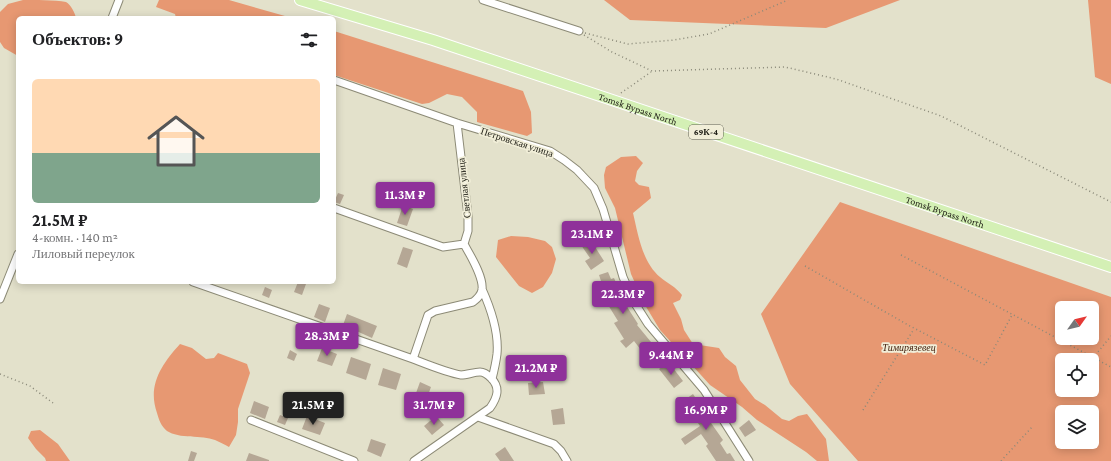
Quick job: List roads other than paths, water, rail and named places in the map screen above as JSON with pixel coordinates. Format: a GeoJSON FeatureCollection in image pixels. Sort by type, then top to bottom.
{"type":"FeatureCollection","features":[{"type":"Feature","properties":{"kind":"main road","name":"Tomsk Bypass North"},"geometry":{"type":"LineString","coordinates":[[300,0],[433,40],[1111,267]]}},
{"type":"Feature","properties":{"kind":"street"},"geometry":{"type":"LineString","coordinates":[[113,16],[119,0]]}},
{"type":"Feature","properties":{"kind":"street"},"geometry":{"type":"LineString","coordinates":[[483,0],[579,32]]}},
{"type":"Feature","properties":{"kind":"street","name":"Петровская улица"},"geometry":{"type":"LineString","coordinates":[[336,81],[458,123],[550,151],[577,170],[594,188],[603,209],[623,276],[634,302],[648,324],[704,390],[749,461]]}},
{"type":"Feature","properties":{"kind":"street","name":"Светлая улица"},"geometry":{"type":"LineString","coordinates":[[458,123],[468,216],[468,232],[464,244]]}},
{"type":"Feature","properties":{"kind":"street"},"geometry":{"type":"LineString","coordinates":[[336,209],[443,246],[464,244],[482,283],[482,290],[491,311],[496,333],[497,353],[492,379]]}},
{"type":"Feature","properties":{"kind":"street"},"geometry":{"type":"LineString","coordinates":[[0,299],[16,259]]}},
{"type":"Feature","properties":{"kind":"street"},"geometry":{"type":"LineString","coordinates":[[199,284],[462,375],[481,372],[492,379],[496,386],[497,392],[494,402],[490,408],[414,461]]}},
{"type":"Feature","properties":{"kind":"street"},"geometry":{"type":"LineString","coordinates":[[413,359],[428,315],[435,311],[473,302],[477,299],[482,290]]}},
{"type":"Feature","properties":{"kind":"street"},"geometry":{"type":"LineString","coordinates":[[478,417],[554,444],[561,451],[567,461]]}},
{"type":"Feature","properties":{"kind":"street"},"geometry":{"type":"LineString","coordinates":[[251,420],[354,461]]}},
{"type":"Feature","properties":{"kind":"park label","name":"Тимирязевец"},"geometry":{"type":"Point","coordinates":[909,347]}}]}
